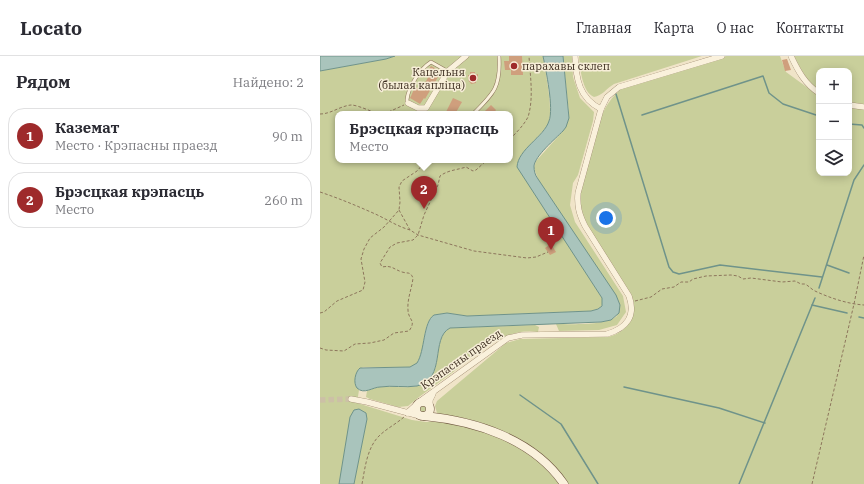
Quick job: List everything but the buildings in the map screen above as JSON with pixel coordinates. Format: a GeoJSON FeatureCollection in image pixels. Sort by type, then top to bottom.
{"type":"FeatureCollection","features":[{"type":"Feature","properties":{"kind":"street"},"geometry":{"type":"LineString","coordinates":[[408,101],[418,108],[426,108],[448,71],[466,56]]}},
{"type":"Feature","properties":{"kind":"street"},"geometry":{"type":"LineString","coordinates":[[575,56],[576,76],[581,89],[587,99],[594,106],[601,109]]}},
{"type":"Feature","properties":{"kind":"street"},"geometry":{"type":"LineString","coordinates":[[631,302],[629,296],[585,226],[580,216],[577,204],[578,193],[601,109],[607,97],[619,88],[722,56]]}},
{"type":"Feature","properties":{"kind":"street"},"geometry":{"type":"LineString","coordinates":[[791,56],[805,82],[816,91]]}},
{"type":"Feature","properties":{"kind":"street"},"geometry":{"type":"LineString","coordinates":[[852,105],[864,107]]}},
{"type":"Feature","properties":{"kind":"street","name":"Крэпасны праезд"},"geometry":{"type":"LineString","coordinates":[[407,413],[418,403],[508,338],[522,335],[607,334],[624,326],[631,313],[631,302]]}},
{"type":"Feature","properties":{"kind":"street"},"geometry":{"type":"LineString","coordinates":[[422,416],[430,412],[430,400],[436,390]]}},
{"type":"Feature","properties":{"kind":"street"},"geometry":{"type":"LineString","coordinates":[[351,399],[407,413],[468,422],[482,426],[504,436],[536,455],[550,467],[564,484]]}},
{"type":"Feature","properties":{"kind":"street"},"geometry":{"type":"LineString","coordinates":[[422,416],[415,410],[418,403],[424,402],[436,415],[442,418]]}},
{"type":"Feature","properties":{"kind":"lane"},"geometry":{"type":"LineString","coordinates":[[475,111],[491,96],[496,88],[499,78],[500,56]]}},
{"type":"Feature","properties":{"kind":"lane"},"geometry":{"type":"LineString","coordinates":[[408,101],[408,92],[425,65],[431,62],[448,71]]}},
{"type":"Feature","properties":{"kind":"path"},"geometry":{"type":"LineString","coordinates":[[513,136],[523,125],[528,116],[531,91],[529,56]]}},
{"type":"Feature","properties":{"kind":"path"},"geometry":{"type":"LineString","coordinates":[[392,111],[400,108],[408,101]]}},
{"type":"Feature","properties":{"kind":"path"},"geometry":{"type":"LineString","coordinates":[[320,114],[326,114],[336,109],[353,105],[370,111]]}},
{"type":"Feature","properties":{"kind":"path"},"geometry":{"type":"LineString","coordinates":[[320,313],[324,312],[337,301],[364,290],[365,282],[362,259],[364,249],[370,238],[384,227],[399,210],[399,186],[402,181],[417,171],[425,163]]}},
{"type":"Feature","properties":{"kind":"path"},"geometry":{"type":"LineString","coordinates":[[320,348],[326,350],[344,351],[355,344],[384,340],[394,333],[409,331],[413,322],[408,312],[409,294],[413,278],[411,273],[402,272],[390,266],[382,267],[380,263],[390,247],[397,243],[413,240],[418,235],[424,215],[438,185],[440,176],[449,170],[459,170],[466,167],[473,171],[484,163]]}},
{"type":"Feature","properties":{"kind":"path"},"geometry":{"type":"LineString","coordinates":[[320,192],[342,200],[418,235],[474,251],[527,258],[536,258],[548,252]]}},
{"type":"Feature","properties":{"kind":"path"},"geometry":{"type":"LineString","coordinates":[[399,210],[410,230]]}},
{"type":"Feature","properties":{"kind":"path"},"geometry":{"type":"LineString","coordinates":[[812,484],[854,304],[864,254]]}},
{"type":"Feature","properties":{"kind":"path"},"geometry":{"type":"LineString","coordinates":[[631,302],[651,297],[662,289],[674,287],[681,282],[689,282],[693,279],[706,276],[731,275],[738,276],[743,279],[751,278],[782,282],[795,281],[801,284],[809,285],[811,289],[816,292],[854,304],[864,305]]}},
{"type":"Feature","properties":{"kind":"path"},"geometry":{"type":"LineString","coordinates":[[362,484],[367,460],[374,442],[407,413]]}},
{"type":"Feature","properties":{"kind":"green space"},"geometry":{"type":"Polygon","coordinates":[[[395,56],[543,56],[550,103],[549,120],[547,126],[530,144],[519,159],[517,165],[602,298],[603,303],[600,308],[591,311],[467,316],[447,313],[434,315],[427,325],[422,353],[416,365],[410,367],[363,367],[358,370],[359,390],[357,403],[412,420],[426,422],[441,421],[484,430],[521,449],[544,466],[559,484],[320,484],[320,71],[395,56]]]}},
{"type":"Feature","properties":{"kind":"green space"},"geometry":{"type":"Polygon","coordinates":[[[563,56],[572,56],[573,77],[580,98],[594,112],[593,121],[578,175],[573,183],[570,205],[575,222],[623,296],[626,312],[617,325],[599,330],[559,331],[556,324],[588,324],[612,319],[617,316],[619,302],[538,179],[534,168],[536,161],[563,131],[569,113],[563,56]]]}},
{"type":"Feature","properties":{"kind":"green space"},"geometry":{"type":"Polygon","coordinates":[[[579,56],[702,56],[614,84],[602,94],[594,97],[584,85],[579,56]]]}},
{"type":"Feature","properties":{"kind":"green space"},"geometry":{"type":"Polygon","coordinates":[[[726,56],[780,56],[786,72],[816,94],[816,176],[852,176],[852,107],[864,109],[864,484],[568,484],[501,432],[482,423],[437,413],[435,406],[437,401],[506,343],[520,339],[608,337],[621,331],[629,323],[632,311],[632,298],[593,236],[586,223],[580,202],[583,180],[600,120],[610,101],[621,89],[726,56]]]}},
{"type":"Feature","properties":{"kind":"green space"},"geometry":{"type":"Polygon","coordinates":[[[794,56],[864,56],[864,104],[852,103],[852,68],[816,68],[816,88],[799,66],[794,56]]]}},
{"type":"Feature","properties":{"kind":"green space"},"geometry":{"type":"Polygon","coordinates":[[[535,325],[539,327],[538,332],[530,331],[505,336],[482,348],[408,406],[398,407],[366,397],[367,391],[379,387],[409,387],[425,383],[431,378],[437,363],[441,339],[445,332],[450,328],[535,325]]]}},
{"type":"Feature","properties":{"kind":"green space"},"geometry":{"type":"Polygon","coordinates":[[[421,403],[425,403],[429,409],[425,415],[421,415],[417,411],[417,407],[421,403]]]}},
{"type":"Feature","properties":{"kind":"water"},"geometry":{"type":"Polygon","coordinates":[[[320,56],[395,56],[320,71],[320,56]]]}},
{"type":"Feature","properties":{"kind":"water"},"geometry":{"type":"Polygon","coordinates":[[[543,56],[563,56],[569,118],[563,131],[538,157],[534,166],[535,173],[616,295],[620,305],[619,313],[611,320],[601,322],[450,328],[444,333],[435,367],[432,375],[426,382],[417,386],[385,386],[366,391],[360,390],[357,388],[355,381],[357,372],[360,368],[410,367],[417,363],[420,358],[428,324],[434,315],[447,313],[467,316],[591,311],[602,306],[602,298],[517,167],[518,161],[522,154],[542,132],[549,121],[551,107],[548,80],[543,56]]]}},
{"type":"Feature","properties":{"kind":"water"},"geometry":{"type":"Polygon","coordinates":[[[359,409],[366,413],[367,419],[354,484],[339,484],[350,417],[354,410],[359,409]]]}},
{"type":"Feature","properties":{"kind":"waterway"},"geometry":{"type":"LineString","coordinates":[[642,115],[763,76],[769,93],[783,104],[816,115]]}},
{"type":"Feature","properties":{"kind":"waterway"},"geometry":{"type":"LineString","coordinates":[[616,94],[669,267],[673,272],[679,274],[720,265],[822,277]]}},
{"type":"Feature","properties":{"kind":"waterway"},"geometry":{"type":"LineString","coordinates":[[852,124],[862,125],[864,128]]}},
{"type":"Feature","properties":{"kind":"waterway"},"geometry":{"type":"LineString","coordinates":[[819,288],[854,180],[864,165]]}},
{"type":"Feature","properties":{"kind":"waterway"},"geometry":{"type":"LineString","coordinates":[[827,265],[849,273]]}},
{"type":"Feature","properties":{"kind":"waterway"},"geometry":{"type":"LineString","coordinates":[[739,484],[815,298]]}},
{"type":"Feature","properties":{"kind":"waterway"},"geometry":{"type":"LineString","coordinates":[[812,305],[847,313]]}},
{"type":"Feature","properties":{"kind":"waterway"},"geometry":{"type":"LineString","coordinates":[[859,317],[864,318]]}},
{"type":"Feature","properties":{"kind":"waterway"},"geometry":{"type":"LineString","coordinates":[[624,387],[719,408],[765,423]]}},
{"type":"Feature","properties":{"kind":"waterway"},"geometry":{"type":"LineString","coordinates":[[520,395],[561,424],[598,484]]}},
{"type":"Feature","properties":{"kind":"tunnel"},"geometry":{"type":"LineString","coordinates":[[320,400],[351,399]]}},
{"type":"Feature","properties":{"kind":"place","name":"парахавы склеп"},"geometry":{"type":"Point","coordinates":[514,66]}},
{"type":"Feature","properties":{"kind":"place","name":"Кацельня (былая капліца)"},"geometry":{"type":"Point","coordinates":[473,78]}},
{"type":"Feature","properties":{"kind":"place","name":"Брэсцкая крэпасць"},"geometry":{"type":"Point","coordinates":[424,209]}},
{"type":"Feature","properties":{"kind":"place","name":"Каземат"},"geometry":{"type":"Point","coordinates":[551,250]}}]}
